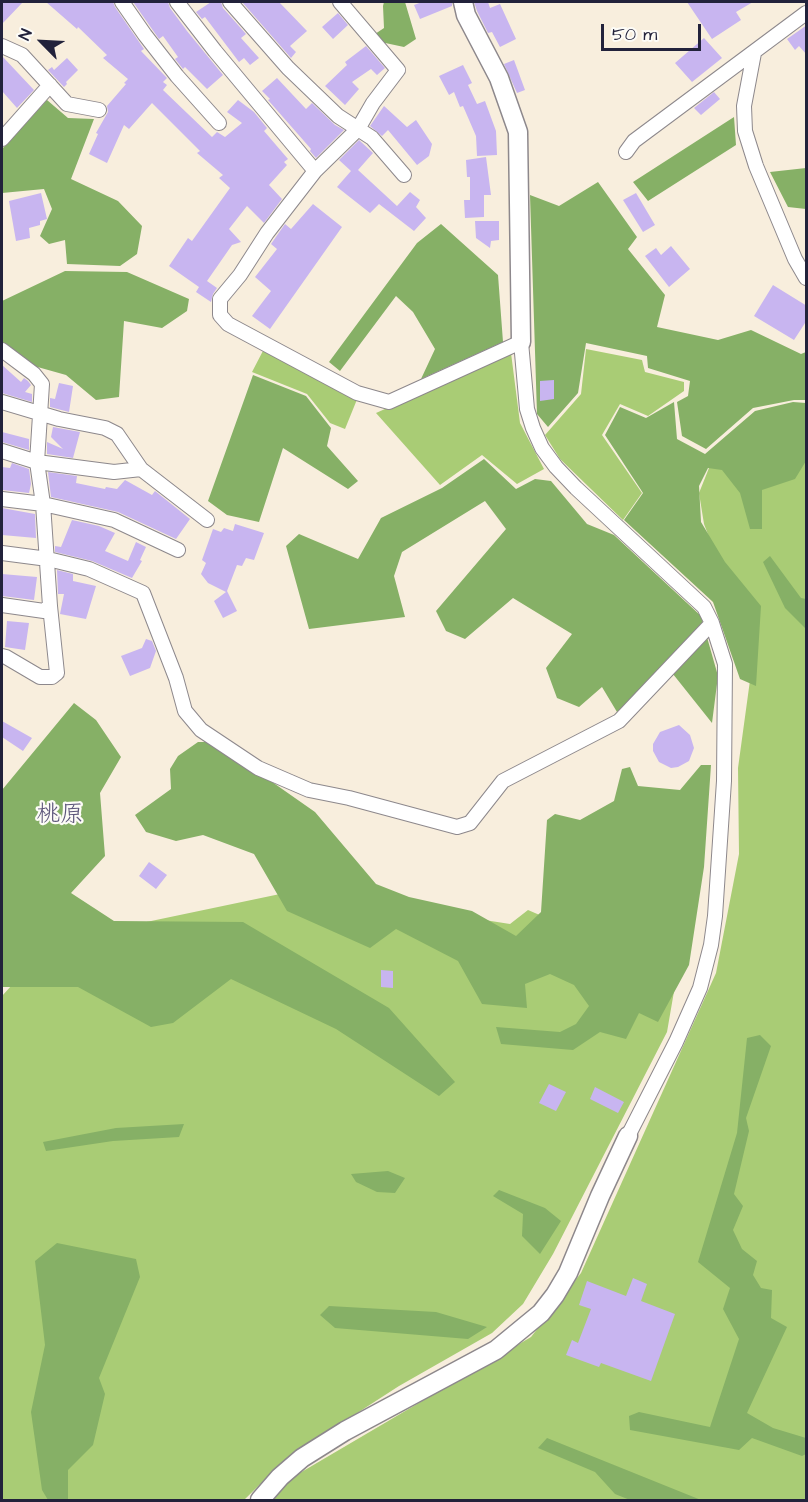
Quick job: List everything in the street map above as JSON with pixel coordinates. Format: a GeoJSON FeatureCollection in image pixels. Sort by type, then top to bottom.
{"type":"FeatureCollection","features":[{"type":"Feature","properties":{"kind":"street"},"geometry":{"type":"LineString","coordinates":[[122,2],[171,68],[219,123]]}},
{"type":"Feature","properties":{"kind":"street"},"geometry":{"type":"LineString","coordinates":[[177,2],[315,171]]}},
{"type":"Feature","properties":{"kind":"street"},"geometry":{"type":"LineString","coordinates":[[230,2],[288,68],[338,116],[372,138],[404,175]]}},
{"type":"Feature","properties":{"kind":"street"},"geometry":{"type":"LineString","coordinates":[[340,2],[398,70],[373,103],[358,129],[315,171],[267,233],[240,275],[220,299],[220,315],[228,324],[357,393],[389,402],[521,342]]}},
{"type":"Feature","properties":{"kind":"street"},"geometry":{"type":"LineString","coordinates":[[260,1500],[280,1477],[309,1453],[345,1431],[496,1350],[541,1313],[568,1273],[600,1196],[700,988],[711,945],[715,916],[724,781],[725,664],[712,623],[704,607],[576,488],[542,448],[533,428],[527,409],[521,342],[518,132],[499,78],[466,15],[463,2]]}},
{"type":"Feature","properties":{"kind":"street"},"geometry":{"type":"LineString","coordinates":[[626,152],[634,141],[807,14]]}},
{"type":"Feature","properties":{"kind":"street"},"geometry":{"type":"LineString","coordinates":[[2,46],[22,55],[67,104],[99,110]]}},
{"type":"Feature","properties":{"kind":"street"},"geometry":{"type":"LineString","coordinates":[[754,53],[744,106],[745,131],[756,166],[791,249],[807,278]]}},
{"type":"Feature","properties":{"kind":"street"},"geometry":{"type":"LineString","coordinates":[[2,139],[50,85]]}},
{"type":"Feature","properties":{"kind":"street"},"geometry":{"type":"LineString","coordinates":[[2,350],[34,374],[42,384],[38,413],[37,462],[43,504],[57,673],[52,677],[40,677],[2,656]]}},
{"type":"Feature","properties":{"kind":"street"},"geometry":{"type":"LineString","coordinates":[[2,402],[38,413],[105,428],[117,434],[141,469],[207,520]]}},
{"type":"Feature","properties":{"kind":"street"},"geometry":{"type":"LineString","coordinates":[[2,451],[37,462],[114,472],[141,469]]}},
{"type":"Feature","properties":{"kind":"street"},"geometry":{"type":"LineString","coordinates":[[2,499],[43,504],[114,520],[178,550]]}},
{"type":"Feature","properties":{"kind":"street"},"geometry":{"type":"LineString","coordinates":[[2,553],[48,559],[89,569],[143,593],[176,678],[185,711],[201,730],[258,768],[309,790],[350,798],[457,827],[470,822],[503,781],[619,721],[712,623]]}},
{"type":"Feature","properties":{"kind":"street"},"geometry":{"type":"LineString","coordinates":[[2,605],[44,611],[50,606]]}},
{"type":"Feature","properties":{"kind":"green space"},"geometry":{"type":"Polygon","coordinates":[[[384,2],[405,2],[416,39],[404,47],[376,41],[375,34],[384,28],[384,2]]]}},
{"type":"Feature","properties":{"kind":"green space"},"geometry":{"type":"Polygon","coordinates":[[[47,100],[68,118],[94,119],[71,179],[118,201],[142,226],[137,254],[120,266],[67,264],[65,240],[49,244],[40,236],[52,209],[44,189],[2,193],[3,148],[47,100]]]}},
{"type":"Feature","properties":{"kind":"green space"},"geometry":{"type":"Polygon","coordinates":[[[734,117],[736,145],[648,201],[633,182],[734,117]]]}},
{"type":"Feature","properties":{"kind":"green space"},"geometry":{"type":"Polygon","coordinates":[[[806,168],[806,209],[788,207],[770,172],[806,168]]]}},
{"type":"Feature","properties":{"kind":"green space"},"geometry":{"type":"Polygon","coordinates":[[[598,182],[637,237],[628,249],[665,295],[657,327],[718,340],[751,330],[801,354],[806,352],[806,400],[753,408],[706,449],[682,436],[677,402],[688,396],[690,381],[648,368],[647,356],[586,343],[578,393],[548,427],[537,414],[530,195],[559,206],[598,182]]]}},
{"type":"Feature","properties":{"kind":"green space"},"geometry":{"type":"Polygon","coordinates":[[[441,224],[498,275],[503,342],[421,379],[435,349],[413,312],[396,296],[340,371],[329,362],[417,243],[441,224]]]}},
{"type":"Feature","properties":{"kind":"green space"},"geometry":{"type":"Polygon","coordinates":[[[65,271],[127,272],[189,299],[187,311],[162,328],[124,321],[119,397],[96,400],[66,375],[34,366],[2,343],[2,301],[65,271]]]}},
{"type":"Feature","properties":{"kind":"green space"},"geometry":{"type":"Polygon","coordinates":[[[265,347],[358,397],[345,429],[330,423],[307,394],[252,372],[265,347]]]}},
{"type":"Feature","properties":{"kind":"green space"},"geometry":{"type":"Polygon","coordinates":[[[586,349],[642,360],[645,372],[684,382],[684,391],[648,416],[620,404],[602,435],[642,493],[623,520],[560,459],[545,435],[581,394],[586,349]]]}},
{"type":"Feature","properties":{"kind":"green space"},"geometry":{"type":"Polygon","coordinates":[[[511,353],[520,423],[544,469],[517,484],[482,455],[440,485],[376,413],[511,353]]]}},
{"type":"Feature","properties":{"kind":"green space"},"geometry":{"type":"Polygon","coordinates":[[[253,375],[306,396],[331,428],[327,446],[358,481],[348,489],[283,448],[259,522],[227,515],[208,501],[253,375]]]}},
{"type":"Feature","properties":{"kind":"green space"},"geometry":{"type":"Polygon","coordinates":[[[674,402],[677,439],[705,454],[755,411],[793,402],[806,403],[806,461],[795,479],[762,490],[762,529],[750,529],[740,493],[722,470],[708,468],[699,486],[701,522],[725,562],[761,606],[756,686],[740,679],[713,602],[624,520],[643,493],[605,435],[620,407],[646,418],[674,402]]]}},
{"type":"Feature","properties":{"kind":"green space"},"geometry":{"type":"Polygon","coordinates":[[[806,410],[806,1500],[272,1500],[293,1477],[531,1337],[581,1273],[716,973],[739,854],[738,768],[751,673],[719,563],[704,524],[699,493],[713,458],[806,410]]]}},
{"type":"Feature","properties":{"kind":"green space"},"geometry":{"type":"Polygon","coordinates":[[[484,459],[516,489],[535,479],[551,481],[587,524],[614,535],[701,616],[718,676],[712,723],[665,664],[617,712],[602,687],[579,707],[557,698],[546,668],[572,634],[513,598],[465,639],[446,631],[436,611],[506,529],[485,501],[402,552],[394,576],[405,617],[309,629],[286,546],[299,534],[358,559],[381,518],[442,488],[484,459]]]}},
{"type":"Feature","properties":{"kind":"green space"},"geometry":{"type":"Polygon","coordinates":[[[770,556],[801,598],[806,599],[806,629],[785,608],[763,562],[770,556]]]}},
{"type":"Feature","properties":{"kind":"green space"},"geometry":{"type":"Polygon","coordinates":[[[74,703],[96,720],[121,757],[100,793],[105,856],[71,893],[114,921],[243,922],[389,1008],[455,1082],[439,1096],[336,1029],[231,979],[173,1023],[151,1027],[78,987],[2,987],[2,790],[74,703]]]}},
{"type":"Feature","properties":{"kind":"green space"},"geometry":{"type":"Polygon","coordinates":[[[198,742],[215,742],[315,812],[376,884],[409,897],[472,911],[516,936],[541,912],[547,820],[555,814],[580,820],[614,801],[622,769],[630,767],[638,786],[680,790],[701,765],[711,765],[704,867],[689,965],[658,1022],[639,1013],[626,1039],[600,1032],[573,1050],[501,1044],[496,1027],[560,1032],[576,1024],[589,1006],[574,985],[550,974],[525,984],[527,1008],[482,1004],[458,961],[396,929],[370,948],[287,911],[254,854],[203,835],[176,841],[146,832],[135,815],[171,789],[170,769],[178,756],[198,742]]]}},
{"type":"Feature","properties":{"kind":"green space"},"geometry":{"type":"Polygon","coordinates":[[[280,894],[510,924],[528,910],[677,974],[667,1032],[553,1254],[523,1304],[492,1333],[399,1386],[286,1459],[244,1500],[2,1500],[2,996],[51,942],[280,894]]]}},
{"type":"Feature","properties":{"kind":"green space"},"geometry":{"type":"Polygon","coordinates":[[[760,1035],[771,1046],[746,1118],[749,1131],[734,1194],[743,1206],[733,1230],[742,1249],[757,1261],[753,1275],[761,1288],[772,1290],[771,1318],[787,1327],[747,1413],[773,1428],[806,1438],[806,1454],[802,1456],[752,1438],[739,1450],[630,1430],[629,1416],[639,1412],[710,1427],[739,1339],[723,1309],[730,1288],[698,1262],[737,1133],[747,1038],[760,1035]]]}},
{"type":"Feature","properties":{"kind":"green space"},"geometry":{"type":"Polygon","coordinates":[[[184,1124],[179,1137],[113,1141],[46,1151],[43,1142],[116,1128],[184,1124]]]}},
{"type":"Feature","properties":{"kind":"green space"},"geometry":{"type":"Polygon","coordinates":[[[388,1171],[405,1178],[395,1193],[377,1192],[356,1182],[351,1174],[388,1171]]]}},
{"type":"Feature","properties":{"kind":"green space"},"geometry":{"type":"Polygon","coordinates":[[[499,1190],[545,1208],[561,1221],[540,1254],[522,1236],[523,1214],[493,1196],[499,1190]]]}},
{"type":"Feature","properties":{"kind":"green space"},"geometry":{"type":"Polygon","coordinates":[[[57,1243],[136,1259],[140,1277],[99,1378],[105,1394],[93,1445],[68,1470],[68,1500],[48,1500],[42,1490],[31,1412],[45,1345],[35,1261],[57,1243]]]}},
{"type":"Feature","properties":{"kind":"green space"},"geometry":{"type":"Polygon","coordinates":[[[329,1306],[436,1312],[487,1327],[468,1339],[335,1328],[320,1315],[329,1306]]]}},
{"type":"Feature","properties":{"kind":"green space"},"geometry":{"type":"Polygon","coordinates":[[[547,1438],[701,1500],[630,1500],[615,1494],[595,1472],[538,1448],[547,1438]]]}},
{"type":"Feature","properties":{"kind":"building"},"geometry":{"type":"Polygon","coordinates":[[[2,2],[23,2],[2,24],[2,2]]]}},
{"type":"Feature","properties":{"kind":"building"},"geometry":{"type":"Polygon","coordinates":[[[46,2],[113,2],[144,49],[141,51],[167,78],[163,82],[167,85],[163,90],[212,137],[217,132],[225,137],[242,123],[227,112],[238,100],[254,112],[267,128],[264,131],[288,159],[284,162],[287,165],[269,185],[282,199],[264,223],[247,206],[229,229],[241,242],[232,245],[207,281],[217,288],[211,302],[196,292],[199,287],[169,266],[188,238],[192,241],[230,188],[219,178],[223,175],[197,153],[200,151],[152,103],[129,129],[124,125],[107,163],[89,154],[98,134],[96,133],[108,112],[107,106],[128,79],[103,58],[107,55],[78,27],[77,29],[46,2]]]}},
{"type":"Feature","properties":{"kind":"building"},"geometry":{"type":"Polygon","coordinates":[[[133,2],[168,2],[187,31],[223,75],[207,89],[185,67],[183,69],[175,59],[178,57],[163,36],[159,39],[133,2]]]}},
{"type":"Feature","properties":{"kind":"building"},"geometry":{"type":"Polygon","coordinates":[[[211,2],[221,2],[223,8],[246,34],[241,38],[259,58],[250,65],[244,58],[239,62],[205,17],[202,19],[196,12],[211,2]]]}},
{"type":"Feature","properties":{"kind":"building"},"geometry":{"type":"Polygon","coordinates":[[[242,2],[279,2],[307,31],[290,46],[296,52],[291,58],[242,2]]]}},
{"type":"Feature","properties":{"kind":"building"},"geometry":{"type":"Polygon","coordinates":[[[422,2],[452,2],[452,6],[420,19],[414,5],[422,2]]]}},
{"type":"Feature","properties":{"kind":"building"},"geometry":{"type":"Polygon","coordinates":[[[474,2],[488,2],[490,8],[500,4],[516,39],[500,47],[492,32],[488,33],[474,2]]]}},
{"type":"Feature","properties":{"kind":"building"},"geometry":{"type":"Polygon","coordinates":[[[687,2],[753,2],[736,12],[741,20],[712,39],[687,2]]]}},
{"type":"Feature","properties":{"kind":"building"},"geometry":{"type":"Polygon","coordinates":[[[338,13],[348,25],[333,39],[322,27],[338,13]]]}},
{"type":"Feature","properties":{"kind":"building"},"geometry":{"type":"Polygon","coordinates":[[[807,25],[807,55],[799,46],[795,50],[787,39],[807,25]]]}},
{"type":"Feature","properties":{"kind":"building"},"geometry":{"type":"Polygon","coordinates":[[[704,38],[722,58],[692,82],[675,63],[704,38]]]}},
{"type":"Feature","properties":{"kind":"building"},"geometry":{"type":"Polygon","coordinates":[[[366,46],[385,68],[377,75],[371,69],[352,82],[359,89],[345,105],[325,86],[347,65],[345,62],[366,46]]]}},
{"type":"Feature","properties":{"kind":"building"},"geometry":{"type":"Polygon","coordinates":[[[2,56],[34,90],[17,108],[2,91],[2,56]]]}},
{"type":"Feature","properties":{"kind":"building"},"geometry":{"type":"Polygon","coordinates":[[[67,58],[78,70],[64,87],[48,70],[52,67],[54,70],[67,58]]]}},
{"type":"Feature","properties":{"kind":"building"},"geometry":{"type":"Polygon","coordinates":[[[514,60],[525,90],[517,93],[504,64],[514,60]]]}},
{"type":"Feature","properties":{"kind":"building"},"geometry":{"type":"Polygon","coordinates":[[[463,65],[472,83],[468,85],[477,104],[485,101],[496,131],[497,155],[477,156],[476,136],[463,106],[460,107],[454,92],[449,95],[439,76],[463,65]]]}},
{"type":"Feature","properties":{"kind":"building"},"geometry":{"type":"Polygon","coordinates":[[[277,78],[306,109],[312,103],[335,125],[344,130],[316,158],[262,91],[277,78]]]}},
{"type":"Feature","properties":{"kind":"building"},"geometry":{"type":"Polygon","coordinates":[[[714,92],[720,99],[701,115],[694,108],[714,92]]]}},
{"type":"Feature","properties":{"kind":"building"},"geometry":{"type":"Polygon","coordinates":[[[384,106],[407,127],[416,120],[432,144],[429,156],[417,165],[388,130],[382,136],[370,126],[384,106]]]}},
{"type":"Feature","properties":{"kind":"building"},"geometry":{"type":"Polygon","coordinates":[[[359,140],[373,153],[358,170],[397,206],[410,192],[420,200],[416,207],[426,218],[414,231],[379,204],[370,213],[337,187],[351,171],[339,160],[359,140]]]}},
{"type":"Feature","properties":{"kind":"building"},"geometry":{"type":"Polygon","coordinates":[[[486,157],[491,195],[484,195],[484,217],[465,218],[464,200],[470,200],[470,177],[467,177],[466,160],[486,157]]]}},
{"type":"Feature","properties":{"kind":"building"},"geometry":{"type":"Polygon","coordinates":[[[41,193],[47,219],[40,221],[40,225],[29,228],[30,238],[16,241],[9,201],[41,193]]]}},
{"type":"Feature","properties":{"kind":"building"},"geometry":{"type":"Polygon","coordinates":[[[636,193],[655,225],[643,232],[623,200],[636,193]]]}},
{"type":"Feature","properties":{"kind":"building"},"geometry":{"type":"Polygon","coordinates":[[[313,204],[342,227],[270,329],[252,316],[271,291],[255,277],[277,249],[271,244],[285,224],[291,229],[313,204]]]}},
{"type":"Feature","properties":{"kind":"building"},"geometry":{"type":"Polygon","coordinates":[[[475,221],[499,221],[499,240],[491,241],[490,248],[476,238],[475,221]]]}},
{"type":"Feature","properties":{"kind":"building"},"geometry":{"type":"Polygon","coordinates":[[[671,246],[690,269],[669,287],[645,256],[656,248],[661,255],[671,246]]]}},
{"type":"Feature","properties":{"kind":"building"},"geometry":{"type":"Polygon","coordinates":[[[773,285],[807,306],[807,320],[794,340],[754,316],[773,285]]]}},
{"type":"Feature","properties":{"kind":"building"},"geometry":{"type":"Polygon","coordinates":[[[2,365],[21,382],[24,378],[28,381],[31,385],[25,392],[32,394],[32,402],[2,393],[2,365]]]}},
{"type":"Feature","properties":{"kind":"building"},"geometry":{"type":"Polygon","coordinates":[[[554,380],[554,399],[540,401],[540,381],[554,380]]]}},
{"type":"Feature","properties":{"kind":"building"},"geometry":{"type":"Polygon","coordinates":[[[59,383],[73,386],[69,412],[50,407],[50,398],[55,399],[59,383]]]}},
{"type":"Feature","properties":{"kind":"building"},"geometry":{"type":"Polygon","coordinates":[[[53,427],[80,432],[73,458],[47,454],[47,442],[63,449],[51,437],[53,427]]]}},
{"type":"Feature","properties":{"kind":"building"},"geometry":{"type":"Polygon","coordinates":[[[2,432],[29,439],[29,450],[2,442],[2,432]]]}},
{"type":"Feature","properties":{"kind":"building"},"geometry":{"type":"Polygon","coordinates":[[[12,463],[29,469],[31,484],[29,493],[2,490],[2,467],[10,468],[12,463]]]}},
{"type":"Feature","properties":{"kind":"building"},"geometry":{"type":"Polygon","coordinates":[[[48,472],[77,476],[76,483],[105,489],[106,487],[117,489],[125,480],[152,495],[155,491],[190,519],[176,539],[118,512],[51,497],[48,472]]]}},
{"type":"Feature","properties":{"kind":"building"},"geometry":{"type":"Polygon","coordinates":[[[2,508],[35,514],[36,538],[2,535],[2,508]]]}},
{"type":"Feature","properties":{"kind":"building"},"geometry":{"type":"Polygon","coordinates":[[[72,520],[99,526],[115,533],[105,551],[128,561],[136,542],[146,547],[140,560],[142,561],[132,578],[92,561],[55,552],[55,546],[61,547],[72,520]]]}},
{"type":"Feature","properties":{"kind":"building"},"geometry":{"type":"Polygon","coordinates":[[[235,524],[264,533],[254,560],[246,558],[242,566],[237,565],[227,591],[237,611],[223,618],[214,601],[226,592],[208,583],[201,574],[206,563],[202,560],[213,529],[221,532],[224,528],[233,531],[235,524]]]}},
{"type":"Feature","properties":{"kind":"building"},"geometry":{"type":"Polygon","coordinates":[[[57,570],[73,574],[73,581],[96,586],[86,619],[60,614],[64,594],[58,594],[57,570]]]}},
{"type":"Feature","properties":{"kind":"building"},"geometry":{"type":"Polygon","coordinates":[[[2,574],[37,577],[34,600],[2,596],[2,574]]]}},
{"type":"Feature","properties":{"kind":"building"},"geometry":{"type":"Polygon","coordinates":[[[7,621],[29,623],[25,650],[5,647],[7,621]]]}},
{"type":"Feature","properties":{"kind":"building"},"geometry":{"type":"Polygon","coordinates":[[[146,639],[152,641],[156,651],[150,668],[130,676],[121,656],[142,648],[146,639]]]}},
{"type":"Feature","properties":{"kind":"building"},"geometry":{"type":"Polygon","coordinates":[[[2,721],[32,738],[23,751],[2,737],[2,721]]]}},
{"type":"Feature","properties":{"kind":"building"},"geometry":{"type":"Polygon","coordinates":[[[679,725],[690,735],[694,748],[689,761],[671,768],[659,762],[653,751],[653,744],[660,732],[679,725]]]}},
{"type":"Feature","properties":{"kind":"building"},"geometry":{"type":"Polygon","coordinates":[[[149,862],[167,875],[156,889],[139,876],[149,862]]]}},
{"type":"Feature","properties":{"kind":"building"},"geometry":{"type":"Polygon","coordinates":[[[381,970],[393,971],[393,988],[381,987],[381,970]]]}},
{"type":"Feature","properties":{"kind":"building"},"geometry":{"type":"Polygon","coordinates":[[[549,1084],[566,1092],[556,1111],[539,1103],[549,1084]]]}},
{"type":"Feature","properties":{"kind":"building"},"geometry":{"type":"Polygon","coordinates":[[[595,1087],[624,1102],[618,1113],[590,1099],[595,1087]]]}},
{"type":"Feature","properties":{"kind":"building"},"geometry":{"type":"Polygon","coordinates":[[[633,1278],[647,1284],[641,1301],[675,1314],[651,1381],[601,1363],[599,1367],[566,1355],[572,1340],[578,1343],[591,1309],[579,1305],[587,1281],[626,1296],[633,1278]]]}},
{"type":"Feature","properties":{"kind":"district","name":"桃原"},"geometry":{"type":"Point","coordinates":[60,816]}}]}
